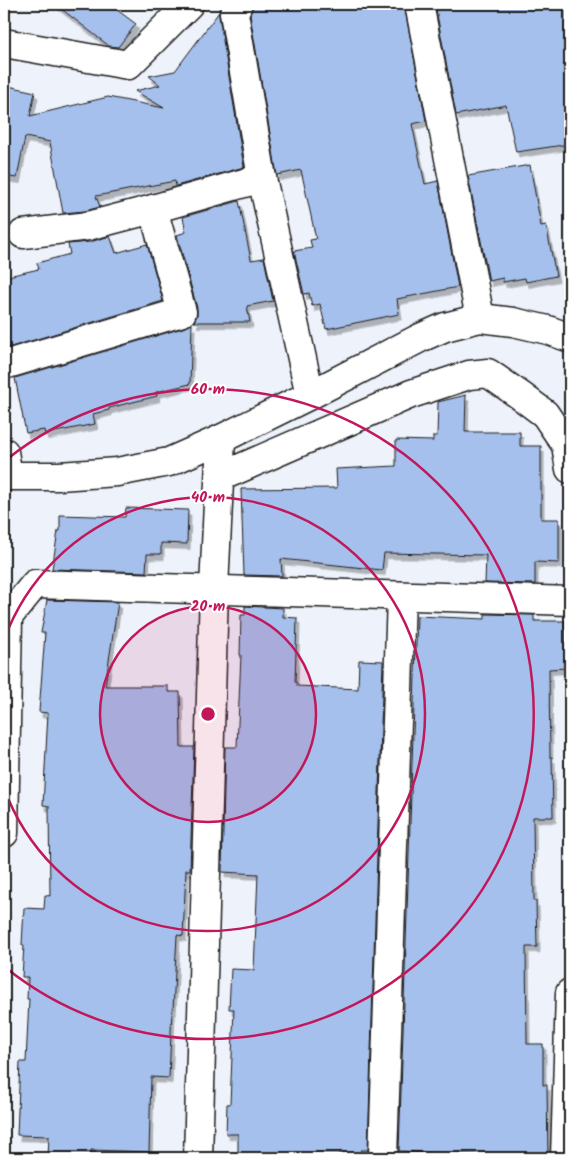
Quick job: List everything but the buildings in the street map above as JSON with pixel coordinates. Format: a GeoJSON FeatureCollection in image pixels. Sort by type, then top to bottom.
{"type":"FeatureCollection","features":[{"type":"Feature","properties":{"kind":"street"},"geometry":{"type":"LineString","coordinates":[[4,43],[128,66],[189,4]]}},
{"type":"Feature","properties":{"kind":"street"},"geometry":{"type":"LineString","coordinates":[[238,4],[234,13],[262,178],[310,395]]}},
{"type":"Feature","properties":{"kind":"street"},"geometry":{"type":"LineString","coordinates":[[419,4],[480,318]]}},
{"type":"Feature","properties":{"kind":"street"},"geometry":{"type":"LineString","coordinates":[[23,234],[88,226],[262,178]]}},
{"type":"Feature","properties":{"kind":"street"},"geometry":{"type":"LineString","coordinates":[[4,365],[182,312],[153,209]]}},
{"type":"Feature","properties":{"kind":"street"},"geometry":{"type":"LineString","coordinates":[[5,468],[59,476],[125,470],[169,462],[221,439],[420,338],[445,327],[480,318],[513,322],[570,338]]}},
{"type":"Feature","properties":{"kind":"street"},"geometry":{"type":"LineString","coordinates":[[220,477],[411,394],[469,374],[488,373],[544,414],[566,445],[570,468]]}},
{"type":"Feature","properties":{"kind":"street"},"geometry":{"type":"LineString","coordinates":[[198,1158],[214,590],[221,439]]}},
{"type":"Feature","properties":{"kind":"street"},"geometry":{"type":"LineString","coordinates":[[4,833],[8,617],[35,584],[570,601]]}},
{"type":"Feature","properties":{"kind":"street"},"geometry":{"type":"LineString","coordinates":[[383,1158],[401,596]]}},
{"type":"Feature","properties":{"kind":"street"},"geometry":{"type":"LineString","coordinates":[[565,1158],[570,993]]}}]}
